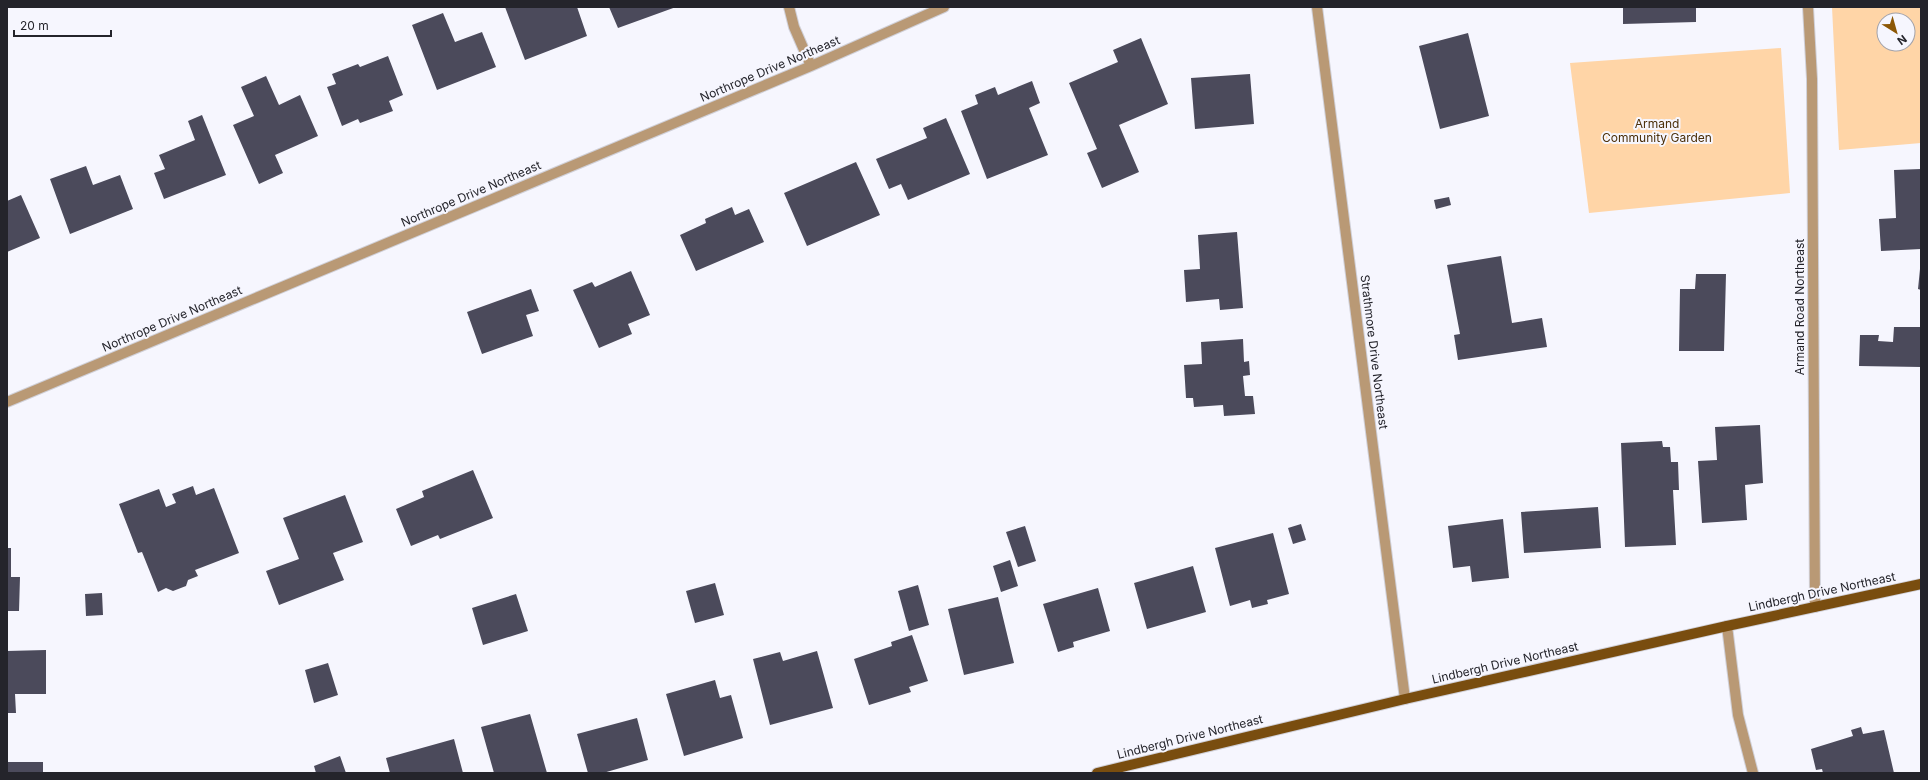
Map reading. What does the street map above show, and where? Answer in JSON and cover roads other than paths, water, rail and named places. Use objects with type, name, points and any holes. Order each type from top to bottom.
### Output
[{"type":"main road","name":"Lindbergh Drive Northeast","points":[[1097,773],[1727,626],[1921,584]]},
{"type":"street","points":[[789,7],[794,27],[811,66]]},
{"type":"street","name":"Northrope Drive Northeast","points":[[7,402],[811,66],[944,7]]},
{"type":"street","name":"Strathmore Drive Northeast","points":[[1317,7],[1405,700]]},
{"type":"street","name":"Armand Road Northeast","points":[[1808,7],[1812,87],[1815,607]]},
{"type":"street","points":[[1727,626],[1738,715],[1753,773]]},
{"type":"park label","name":"Armand Community Garden","points":[[1657,131]]}]
